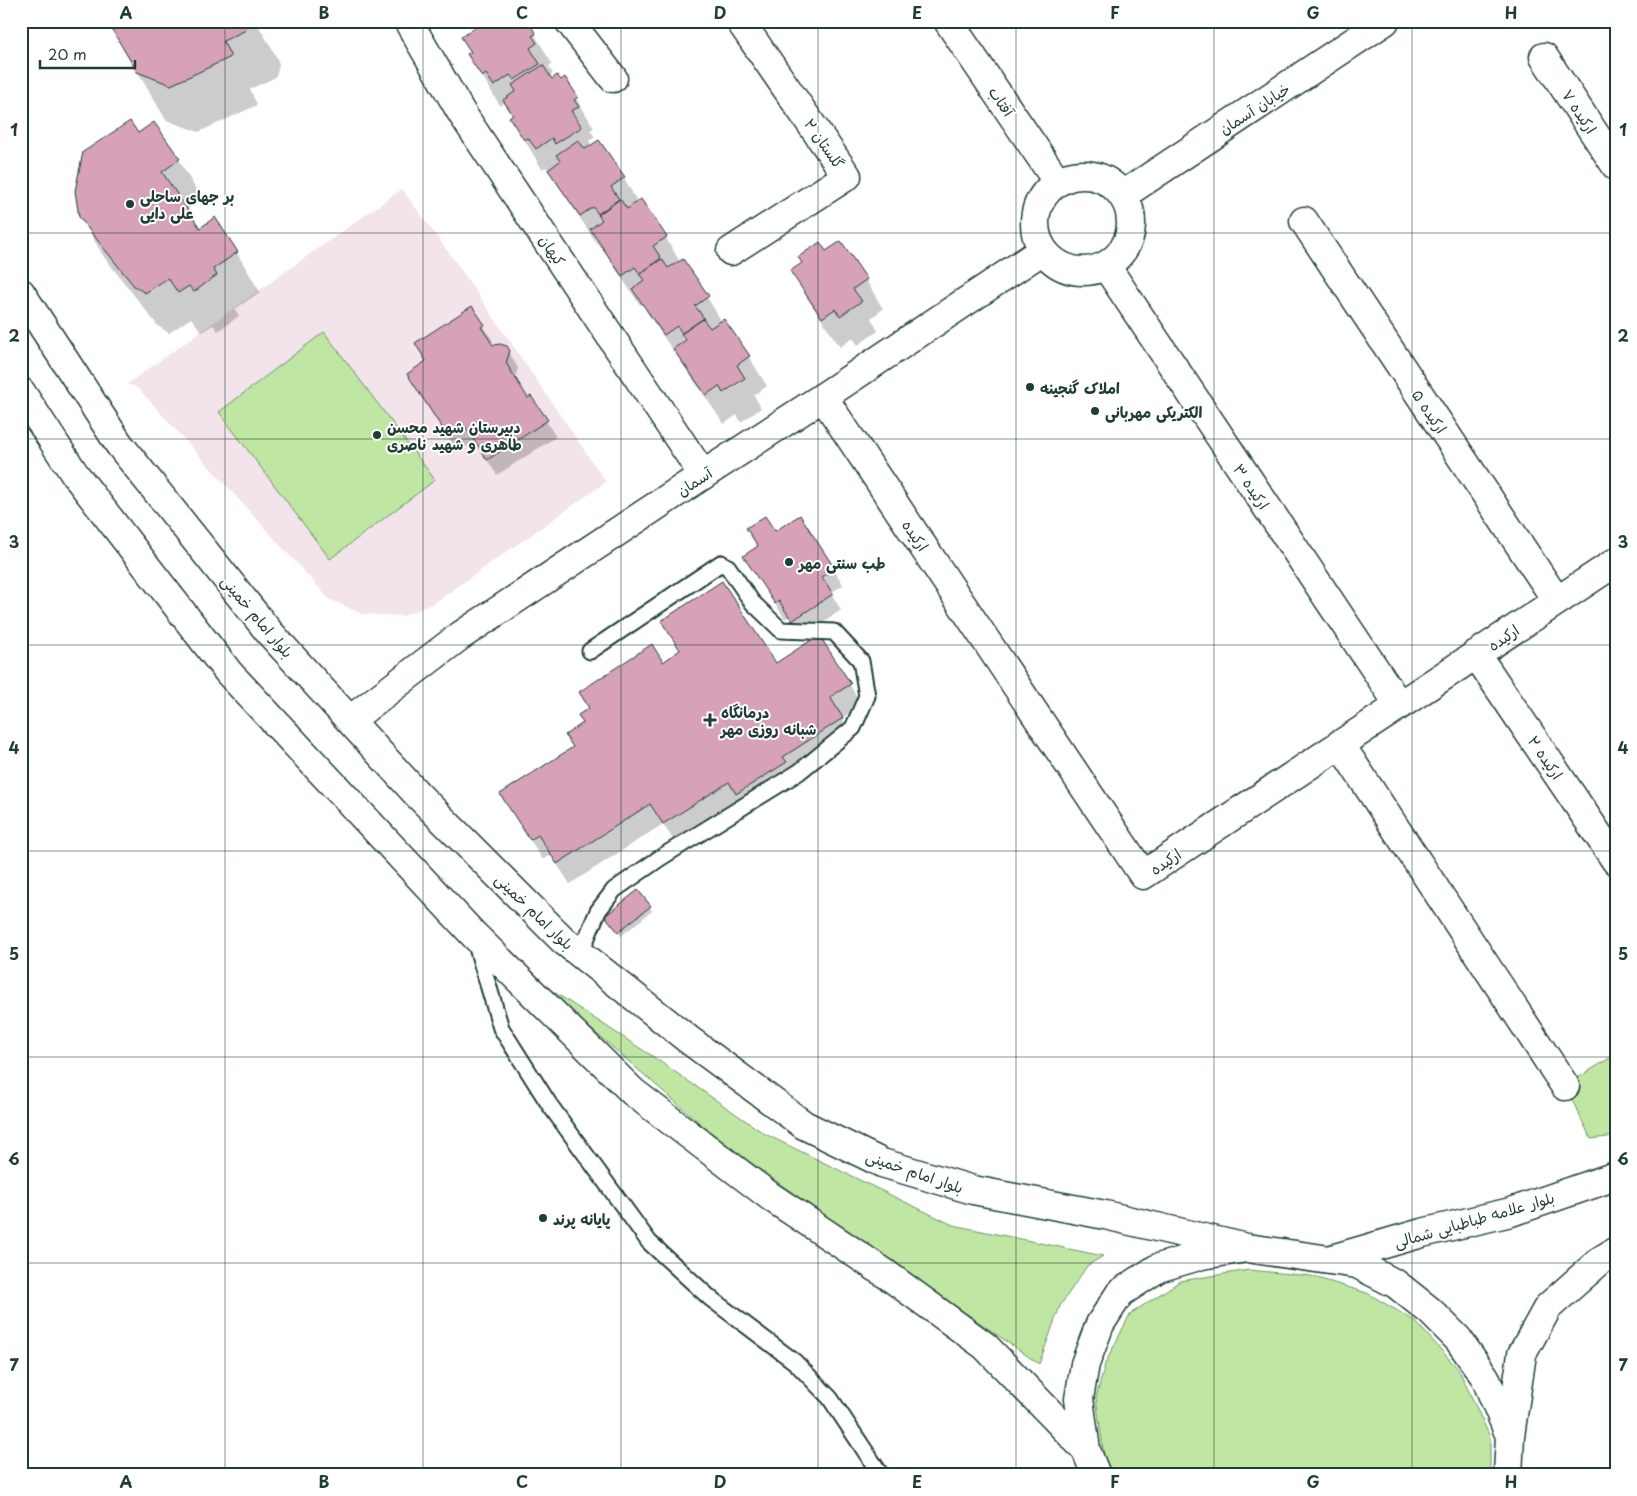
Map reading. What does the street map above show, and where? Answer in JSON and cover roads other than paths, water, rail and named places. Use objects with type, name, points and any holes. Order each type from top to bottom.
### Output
[{"type":"street","name":"کیهان","points":[[408,21],[461,112],[703,475]]},
{"type":"street","points":[[569,21],[613,78]]},
{"type":"street","name":"گلستان ۲","points":[[731,251],[847,176],[740,21]]},
{"type":"street","name":"آفتاب","points":[[948,21],[1057,181]]},
{"type":"street","name":"خیابان آسمان","points":[[1123,195],[1385,21]]},
{"type":"street","name":"ارکیده ۷","points":[[1544,57],[1616,166]]},
{"type":"street","points":[[1085,174],[1108,181],[1123,195],[1130,208],[1132,228],[1124,250],[1106,266],[1084,271],[1062,266],[1043,250],[1035,225],[1041,198],[1057,181],[1085,174]]},
{"type":"street","name":"ارکیده ۵","points":[[1304,221],[1557,601]]},
{"type":"street","name":"آسمان","points":[[350,720],[460,636],[1043,250]]},
{"type":"street","name":"ارکیده ۳","points":[[1106,266],[1399,705]]},
{"type":"street","name":"بلوار امام خمینی","points":[[21,293],[119,444],[269,632],[417,794],[563,940],[689,1040],[804,1125],[882,1163],[973,1190],[1105,1215],[1247,1248]]},
{"type":"street","points":[[21,392],[74,473],[230,673],[474,935],[632,1092],[771,1197],[886,1274],[985,1346],[1086,1450]]},
{"type":"street","name":"ارکیده","points":[[823,397],[1143,875],[1616,562]]},
{"type":"street","name":"ارکیده ۲","points":[[1476,654],[1616,861]]},
{"type":"street","points":[[1340,744],[1565,1086]]},
{"type":"street","name":"بلوار علامه طباطبایی شمالی","points":[[1331,1259],[1422,1233],[1511,1212],[1616,1176]]},
{"type":"street","points":[[1096,1475],[1086,1450],[1079,1399],[1085,1364],[1100,1324],[1120,1293],[1158,1268],[1202,1255],[1247,1248],[1357,1264],[1396,1284],[1430,1311],[1458,1339],[1486,1377],[1512,1460]]},
{"type":"street","points":[[1512,1460],[1522,1354],[1548,1307],[1601,1260],[1616,1251]]},
{"type":"lane","points":[[580,954],[598,911],[614,890],[660,858],[799,772],[853,728],[867,696],[861,660],[834,632],[781,630],[752,602],[728,567],[721,563],[590,651]]},
{"type":"lane","points":[[474,935],[501,1028],[549,1104],[648,1242],[710,1298],[795,1362],[830,1398],[881,1475]]},
{"type":"place","name":"بر جهای ساحلی علی دایی","points":[[130,204]]},
{"type":"place","name":"املاک گنجینه","points":[[1030,387]]},
{"type":"place","name":"الکتریکی مهربانی","points":[[1095,411]]},
{"type":"place","name":"دبیرستان شهید محسن طاهری و شهید ناصری","points":[[377,435]]},
{"type":"place","name":"طب سنتی مهر","points":[[789,562]]},
{"type":"place","name":"درمانگاه شبانه روزی مهر","points":[[710,720]]},
{"type":"place","name":"پایانه پرند","points":[[543,1218]]}]
